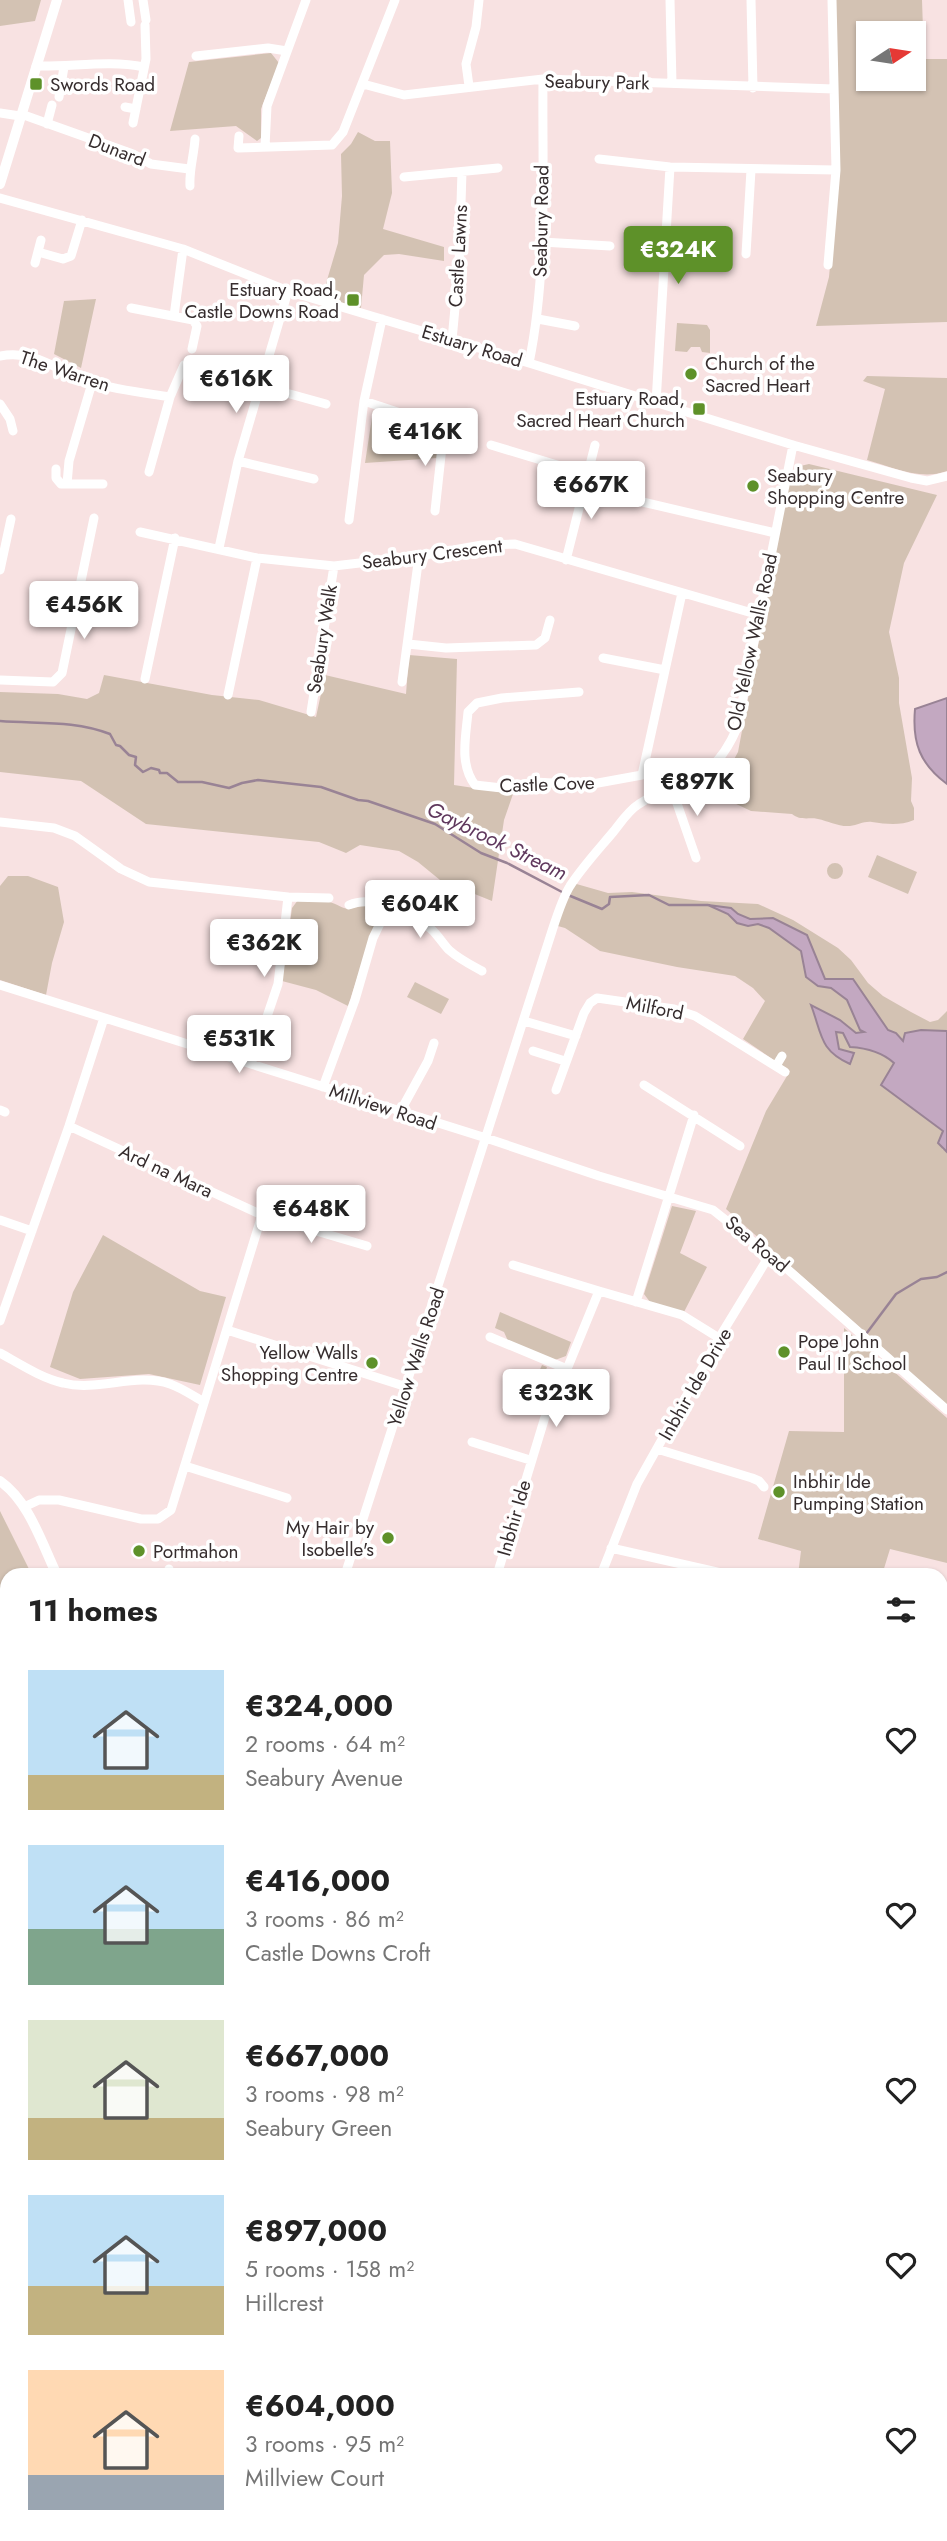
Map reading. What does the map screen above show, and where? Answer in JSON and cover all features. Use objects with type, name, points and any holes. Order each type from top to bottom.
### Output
[{"type":"main road","points":[[0,184],[57,0]]},
{"type":"main road","points":[[0,1481],[24,1507],[54,1568]]},
{"type":"street","points":[[128,0],[131,22]]},
{"type":"street","points":[[133,123],[144,67],[143,0]]},
{"type":"street","points":[[264,147],[267,106],[306,0]]},
{"type":"street","points":[[239,136],[238,148],[332,145],[343,132],[395,0]]},
{"type":"street","points":[[469,86],[466,64],[476,27],[479,0]]},
{"type":"street","points":[[670,0],[672,83]]},
{"type":"street","points":[[751,0],[753,88]]},
{"type":"street","points":[[828,265],[836,170],[832,0]]},
{"type":"street","points":[[196,56],[268,48],[287,51]]},
{"type":"street","points":[[36,66],[124,64],[144,67]]},
{"type":"street","points":[[47,124],[64,67]]},
{"type":"street","name":"Seabury Park","points":[[363,84],[404,95],[543,79],[834,89]]},
{"type":"street","name":"Seabury Road","points":[[529,363],[538,319],[542,242],[543,79]]},
{"type":"street","points":[[125,107],[136,109]]},
{"type":"street","name":"Dunard","points":[[0,113],[20,115],[47,124],[133,154],[150,164],[189,169]]},
{"type":"street","points":[[190,186],[189,169],[195,139]]},
{"type":"street","points":[[599,159],[670,167],[836,170]]},
{"type":"street","points":[[656,404],[670,167]]},
{"type":"street","points":[[404,177],[498,168]]},
{"type":"street","points":[[746,254],[751,170]]},
{"type":"street","name":"Castle Lawns","points":[[452,340],[462,172]]},
{"type":"street","name":"Estuary Road","points":[[0,198],[183,249],[288,291],[793,445],[911,478],[927,481],[947,477]]},
{"type":"street","points":[[38,252],[63,259],[71,256],[82,220]]},
{"type":"street","points":[[35,263],[41,240]]},
{"type":"street","points":[[542,242],[610,246]]},
{"type":"street","points":[[174,316],[183,249]]},
{"type":"street","points":[[219,548],[237,461],[288,291]]},
{"type":"street","points":[[131,308],[193,320],[197,326],[192,349]]},
{"type":"street","points":[[349,520],[364,401],[382,319]]},
{"type":"street","points":[[538,319],[575,326]]},
{"type":"street","name":"The Warren","points":[[0,355],[32,356],[92,383],[170,397]]},
{"type":"street","points":[[149,472],[170,397],[184,365]]},
{"type":"street","points":[[67,484],[69,461],[92,383]]},
{"type":"street","points":[[261,386],[326,404]]},
{"type":"street","points":[[364,401],[473,437]]},
{"type":"street","points":[[0,404],[10,419],[13,431]]},
{"type":"street","points":[[435,511],[444,428]]},
{"type":"street","points":[[491,445],[587,474]]},
{"type":"street","points":[[566,560],[595,445]]},
{"type":"street","name":"Old Yellow Walls Road","points":[[524,1021],[568,889],[636,805],[707,771],[719,761],[729,746],[737,728],[793,445]]},
{"type":"street","points":[[237,461],[314,479]]},
{"type":"street","points":[[56,469],[57,482],[103,484]]},
{"type":"street","points":[[634,500],[775,533]]},
{"type":"street","points":[[0,680],[53,682],[62,673],[94,518]]},
{"type":"street","points":[[0,569],[11,519]]},
{"type":"street","name":"Seabury Crescent","points":[[140,532],[257,558],[334,566],[482,545],[515,544],[759,615]]},
{"type":"street","points":[[145,680],[175,538]]},
{"type":"street","points":[[402,682],[419,556]]},
{"type":"street","points":[[228,695],[257,558]]},
{"type":"street","name":"Seabury Walk","points":[[311,712],[334,566]]},
{"type":"street","points":[[603,658],[665,670],[682,593]]},
{"type":"street","points":[[408,644],[446,648],[536,645],[545,638],[550,620]]},
{"type":"street","name":"Castle Cove","points":[[579,692],[537,694],[477,703],[468,712],[465,748],[466,770],[475,785],[502,788],[536,782],[587,785],[642,775],[665,670]]},
{"type":"street","points":[[672,789],[696,858]]},
{"type":"street","points":[[0,822],[54,828],[75,836],[134,877],[149,881],[288,897],[329,898]]},
{"type":"street","points":[[251,1064],[278,984],[288,897]]},
{"type":"street","points":[[349,905],[367,901],[419,921],[449,950],[482,971]]},
{"type":"street","points":[[323,1087],[355,1000],[373,939],[388,907]]},
{"type":"street","name":"Millview Road","points":[[0,985],[486,1138]]},
{"type":"street","name":"Milford","points":[[556,1090],[584,1013],[597,998],[674,1009],[695,1016],[785,1072]]},
{"type":"street","points":[[0,1321],[104,1018]]},
{"type":"street","points":[[486,1138],[524,1021],[576,1036]]},
{"type":"street","points":[[400,1112],[428,1061],[434,1043]]},
{"type":"street","points":[[533,1051],[565,1061]]},
{"type":"street","points":[[776,1066],[782,1056]]},
{"type":"street","points":[[645,1085],[740,1146]]},
{"type":"street","points":[[636,1302],[694,1115]]},
{"type":"street","name":"Ard na Mara","points":[[69,1126],[262,1215],[367,1246]]},
{"type":"street","name":"Sea Road","points":[[486,1138],[669,1198],[706,1207],[725,1217],[947,1410]]},
{"type":"street","name":"Yellow Walls Road","points":[[347,1568],[486,1138]]},
{"type":"street","points":[[24,1507],[39,1500],[59,1500],[141,1519],[158,1520],[171,1510],[262,1215]]},
{"type":"street","points":[[0,1220],[32,1231]]},
{"type":"street","name":"Inbhir Ide Drive","points":[[604,1568],[636,1484],[766,1261]]},
{"type":"street","points":[[513,1265],[682,1315],[719,1338]]},
{"type":"street","name":"Inbhir Ide","points":[[499,1568],[545,1417],[598,1291]]},
{"type":"street","points":[[226,1330],[407,1387]]},
{"type":"street","points":[[490,1337],[567,1369]]},
{"type":"street","points":[[0,1353],[36,1373],[63,1383],[83,1386],[152,1380],[170,1384],[204,1402]]},
{"type":"street","name":"Inbhir Ide","points":[[472,1443],[530,1460]]},
{"type":"street","points":[[657,1449],[759,1480],[764,1486]]},
{"type":"street","points":[[185,1466],[287,1498]]},
{"type":"street","points":[[611,1548],[699,1568]]},
{"type":"shaded area","points":[[0,0],[41,0],[35,21],[0,26]]},
{"type":"shaded area","points":[[835,0],[922,0],[923,21],[856,21],[856,91],[926,91],[926,59],[947,59],[947,322],[816,326],[829,277],[838,178]]},
{"type":"shaded area","points":[[271,53],[279,63],[261,109],[261,138],[257,141],[236,126],[170,131],[189,62]]},
{"type":"shaded area","points":[[358,132],[375,141],[390,141],[392,193],[383,229],[444,247],[444,261],[399,254],[384,255],[364,275],[361,308],[322,297],[338,243],[342,196],[341,154]]},
{"type":"shaded area","points":[[96,299],[81,368],[54,354],[64,301]]},
{"type":"shaded area","points":[[677,323],[707,325],[710,330],[710,353],[702,352],[700,347],[691,347],[687,352],[675,351]]},
{"type":"shaded area","points":[[867,376],[947,378],[947,471],[917,474],[867,460],[885,389],[863,381]]},
{"type":"shaded area","points":[[373,411],[437,430],[437,458],[365,463]]},
{"type":"shaded area","points":[[809,464],[937,495],[904,563],[889,632],[899,678],[899,703],[912,778],[914,820],[909,822],[869,822],[842,826],[792,814],[751,811],[732,802],[725,776],[738,752],[790,475],[796,467]]},
{"type":"shaded area","points":[[409,655],[457,659],[454,785],[513,794],[504,820],[492,901],[440,880],[399,851],[360,845],[346,853],[319,842],[146,824],[81,781],[0,772],[0,692],[58,694],[87,699],[99,693],[104,675],[212,695],[259,700],[316,717],[325,675],[406,694]]},
{"type":"shaded area","points":[[947,698],[947,784],[924,760],[917,742],[914,721],[915,709]]},
{"type":"shaded area","points":[[877,855],[917,872],[908,894],[868,877]]},
{"type":"shaded area","points":[[835,863],[841,865],[841,877],[835,879],[829,877],[827,871],[829,865]]},
{"type":"shaded area","points":[[8,876],[28,876],[58,887],[64,922],[46,995],[0,980],[0,886]]},
{"type":"shaded area","points":[[573,883],[608,893],[632,892],[701,901],[758,904],[793,920],[838,948],[868,983],[883,996],[911,1012],[930,1022],[938,1020],[947,1011],[947,1031],[921,1030],[943,1131],[942,1149],[947,1152],[947,1405],[726,1209],[766,1111],[790,1071],[743,1039],[765,1001],[753,988],[735,976],[600,951],[565,928],[554,925]]},
{"type":"shaded area","points":[[298,900],[324,900],[348,909],[363,904],[376,907],[378,915],[348,1006],[316,990],[282,981],[292,908]]},
{"type":"shaded area","points":[[708,905],[731,908],[750,919],[773,918],[807,935],[825,979],[853,979],[888,1030],[896,1033],[903,1041],[905,1033],[921,1030],[947,1031],[947,1152],[938,1143],[943,1131],[881,1085],[894,1063],[874,1052],[850,1047],[843,1033],[836,1032],[839,1049],[854,1053],[850,1064],[827,1047],[811,1005],[840,1020],[856,1033],[864,1032],[860,1030],[847,1000],[831,988],[818,986],[806,977],[801,951],[769,928],[758,924],[748,926],[737,923],[728,914]]},
{"type":"shaded area","points":[[415,982],[449,999],[441,1014],[407,997]]},
{"type":"shaded area","points":[[672,1206],[696,1211],[680,1253],[707,1267],[684,1312],[650,1302],[644,1294]]},
{"type":"shaded area","points":[[103,1235],[200,1291],[226,1297],[200,1385],[149,1374],[80,1379],[50,1367],[73,1292]]},
{"type":"shaded area","points":[[500,1312],[571,1342],[566,1356],[555,1360],[508,1341],[504,1332],[495,1328]]},
{"type":"shaded area","points":[[844,1328],[947,1418],[947,1563],[890,1549],[884,1568],[799,1568],[801,1551],[758,1539],[789,1431],[844,1432]]},
{"type":"shaded area","points":[[542,1365],[547,1367],[545,1373],[547,1383],[552,1386],[550,1390],[534,1383]]},
{"type":"shaded area","points":[[0,1511],[28,1568],[0,1568]]},
{"type":"waterway","name":"Gaybrook Stream","points":[[0,721],[83,726],[110,734],[116,745],[136,757],[135,765],[143,772],[151,768],[159,770],[178,782],[202,782],[229,788],[258,780],[321,787],[368,801],[435,824],[481,853],[507,863],[562,892]]},
{"type":"waterway","name":"Gaybrook Stream","points":[[568,895],[602,909],[609,904],[610,897],[649,895],[669,905],[708,905]]},
{"type":"waterway","points":[[866,1334],[896,1294],[921,1279],[937,1277],[947,1272]]},
{"type":"place","name":"Swords Road","points":[[36,84]]},
{"type":"place","name":"Estuary Road, Castle Downs Road","points":[[353,300]]},
{"type":"place","name":"Church of the Sacred Heart","points":[[691,374]]},
{"type":"place","name":"Estuary Road, Sacred Heart Church","points":[[699,409]]},
{"type":"place","name":"Seabury Shopping Centre","points":[[753,486]]},
{"type":"place","name":"Pope John Paul II School","points":[[784,1352]]},
{"type":"place","name":"Yellow Walls Shopping Centre","points":[[372,1363]]},
{"type":"place","name":"Inbhir Ide Pumping Station","points":[[779,1492]]},
{"type":"place","name":"My Hair by Isobelle's","points":[[388,1538]]},
{"type":"place","name":"Portmahon","points":[[139,1551]]}]
